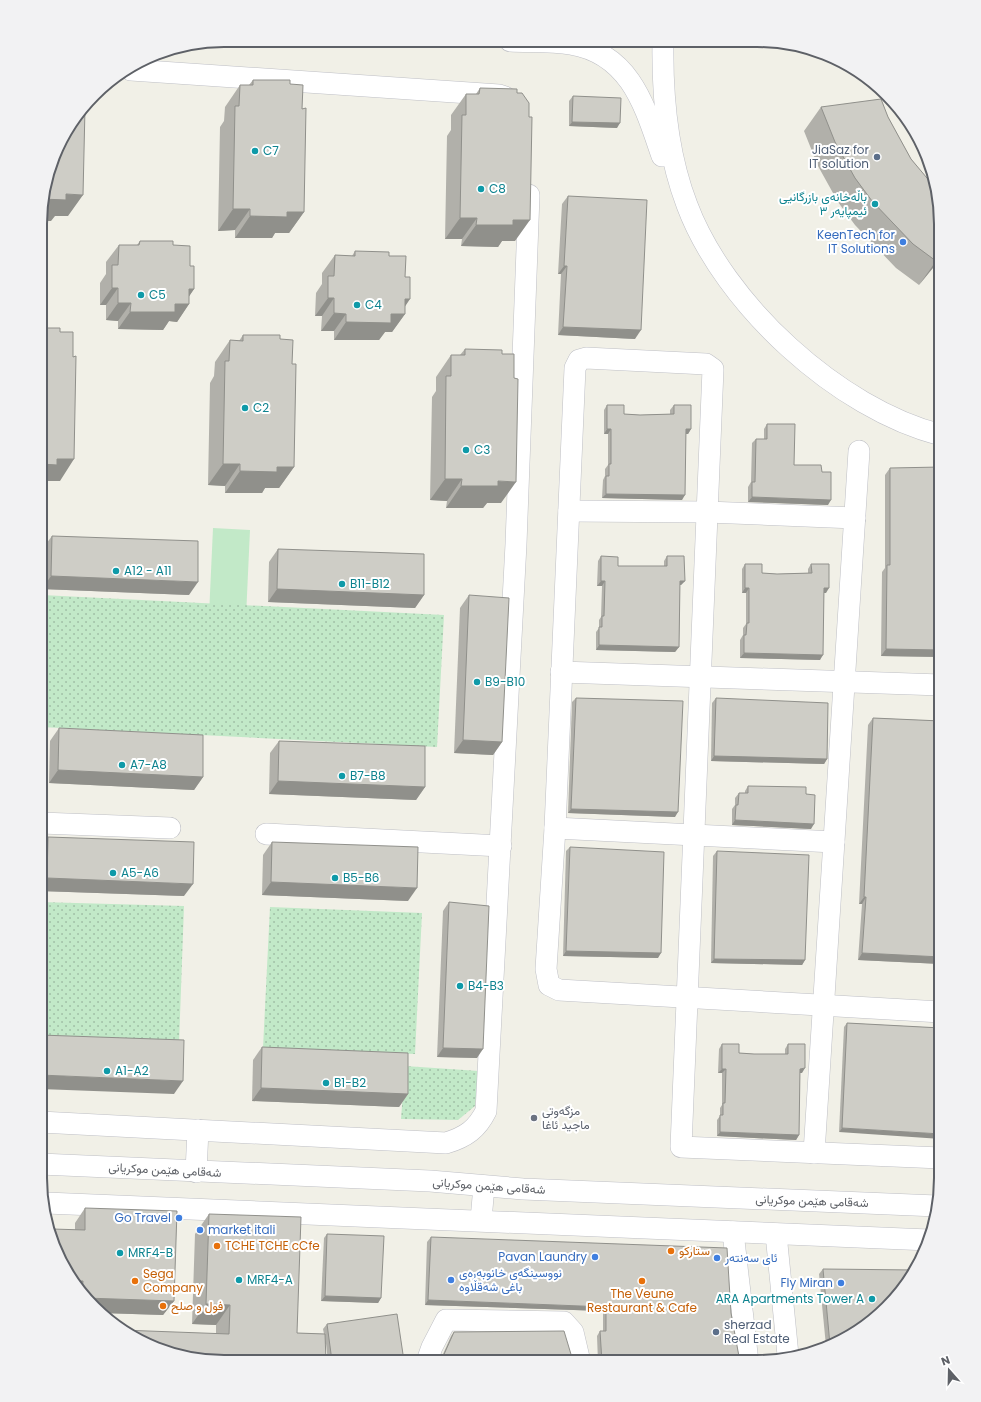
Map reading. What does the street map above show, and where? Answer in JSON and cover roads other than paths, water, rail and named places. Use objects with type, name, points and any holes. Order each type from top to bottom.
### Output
[{"type":"street","points":[[586,47],[596,51],[618,66],[642,100],[666,169],[687,205],[712,256],[755,312],[796,354],[838,388],[860,402],[908,424],[934,433]]},
{"type":"street","points":[[663,47],[662,73],[665,107],[676,173],[687,205]]},
{"type":"street","points":[[137,70],[499,95],[511,100],[519,109]]},
{"type":"street","points":[[47,1122],[446,1143],[460,1139],[472,1132],[486,1111],[516,544],[529,175]]},
{"type":"street","points":[[934,1012],[686,998],[559,990],[549,985],[546,969],[555,828],[575,368],[579,360],[586,358],[706,364],[713,369],[686,998],[681,1147],[934,1158]]},
{"type":"street","points":[[814,1153],[859,451]]},
{"type":"street","points":[[569,511],[707,512],[855,518]]},
{"type":"street","points":[[561,672],[934,685]]},
{"type":"street","points":[[47,823],[170,828]]},
{"type":"street","points":[[555,828],[834,842]]},
{"type":"street","points":[[266,834],[501,846]]},
{"type":"street","points":[[196,1172],[198,1130]]},
{"type":"street","name":"شەقامی هێمن موکریانی","points":[[47,1164],[430,1181],[484,1186],[932,1206]]},
{"type":"street","points":[[481,1220],[484,1186]]},
{"type":"street","points":[[49,1203],[481,1220],[923,1240]]},
{"type":"street","points":[[734,1232],[747,1355]]},
{"type":"street","points":[[776,1234],[788,1352]]},
{"type":"street","points":[[429,1355],[446,1320],[564,1322],[573,1332],[578,1355]]},
{"type":"place","name":"C7","points":[[255,151]]},
{"type":"place","name":"JiaSaz for IT solution","points":[[877,157]]},
{"type":"place","name":"C8","points":[[481,189]]},
{"type":"place","name":"باڵەخانەی بازرگانیی ئیمپایەر ٣","points":[[875,204]]},
{"type":"place","name":"KeenTech for IT Solutions","points":[[903,242]]},
{"type":"place","name":"C5","points":[[141,295]]},
{"type":"place","name":"C4","points":[[357,305]]},
{"type":"place","name":"C2","points":[[245,408]]},
{"type":"place","name":"C3","points":[[466,450]]},
{"type":"place","name":"A12 - A11","points":[[116,571]]},
{"type":"place","name":"B11-B12","points":[[342,584]]},
{"type":"place","name":"B9-B10","points":[[477,682]]},
{"type":"place","name":"A7-A8","points":[[122,765]]},
{"type":"place","name":"B7-B8","points":[[342,776]]},
{"type":"place","name":"A5-A6","points":[[113,873]]},
{"type":"place","name":"B5-B6","points":[[335,878]]},
{"type":"place","name":"B4-B3","points":[[460,986]]},
{"type":"place","name":"A1-A2","points":[[107,1071]]},
{"type":"place","name":"B1-B2","points":[[326,1083]]},
{"type":"place","name":"مزگەوتی ماجید ئاغا","points":[[534,1118]]},
{"type":"place","name":"Go Travel","points":[[179,1218]]},
{"type":"place","name":"market itali","points":[[200,1230]]},
{"type":"place","name":"TCHE TCHE cCfe","points":[[217,1246]]},
{"type":"place","name":"ستاركو","points":[[671,1251]]},
{"type":"place","name":"MRF4-B","points":[[120,1253]]},
{"type":"place","name":"Pavan Laundry","points":[[595,1257]]},
{"type":"place","name":"ئای سەنتەر","points":[[717,1258]]},
{"type":"place","name":"MRF4-A","points":[[239,1280]]},
{"type":"place","name":"نووسینگەی خانوبەرەی باغی شەقڵاوە","points":[[451,1280]]},
{"type":"place","name":"Sega Company","points":[[135,1281]]},
{"type":"place","name":"The Veune Restaurant & Cafe","points":[[642,1281]]},
{"type":"place","name":"Fly Miran","points":[[841,1283]]},
{"type":"place","name":"ARA Apartments Tower A","points":[[872,1299]]},
{"type":"place","name":"فول و صلح","points":[[163,1306]]},
{"type":"place","name":"sherzad Real Estate","points":[[716,1332]]}]
